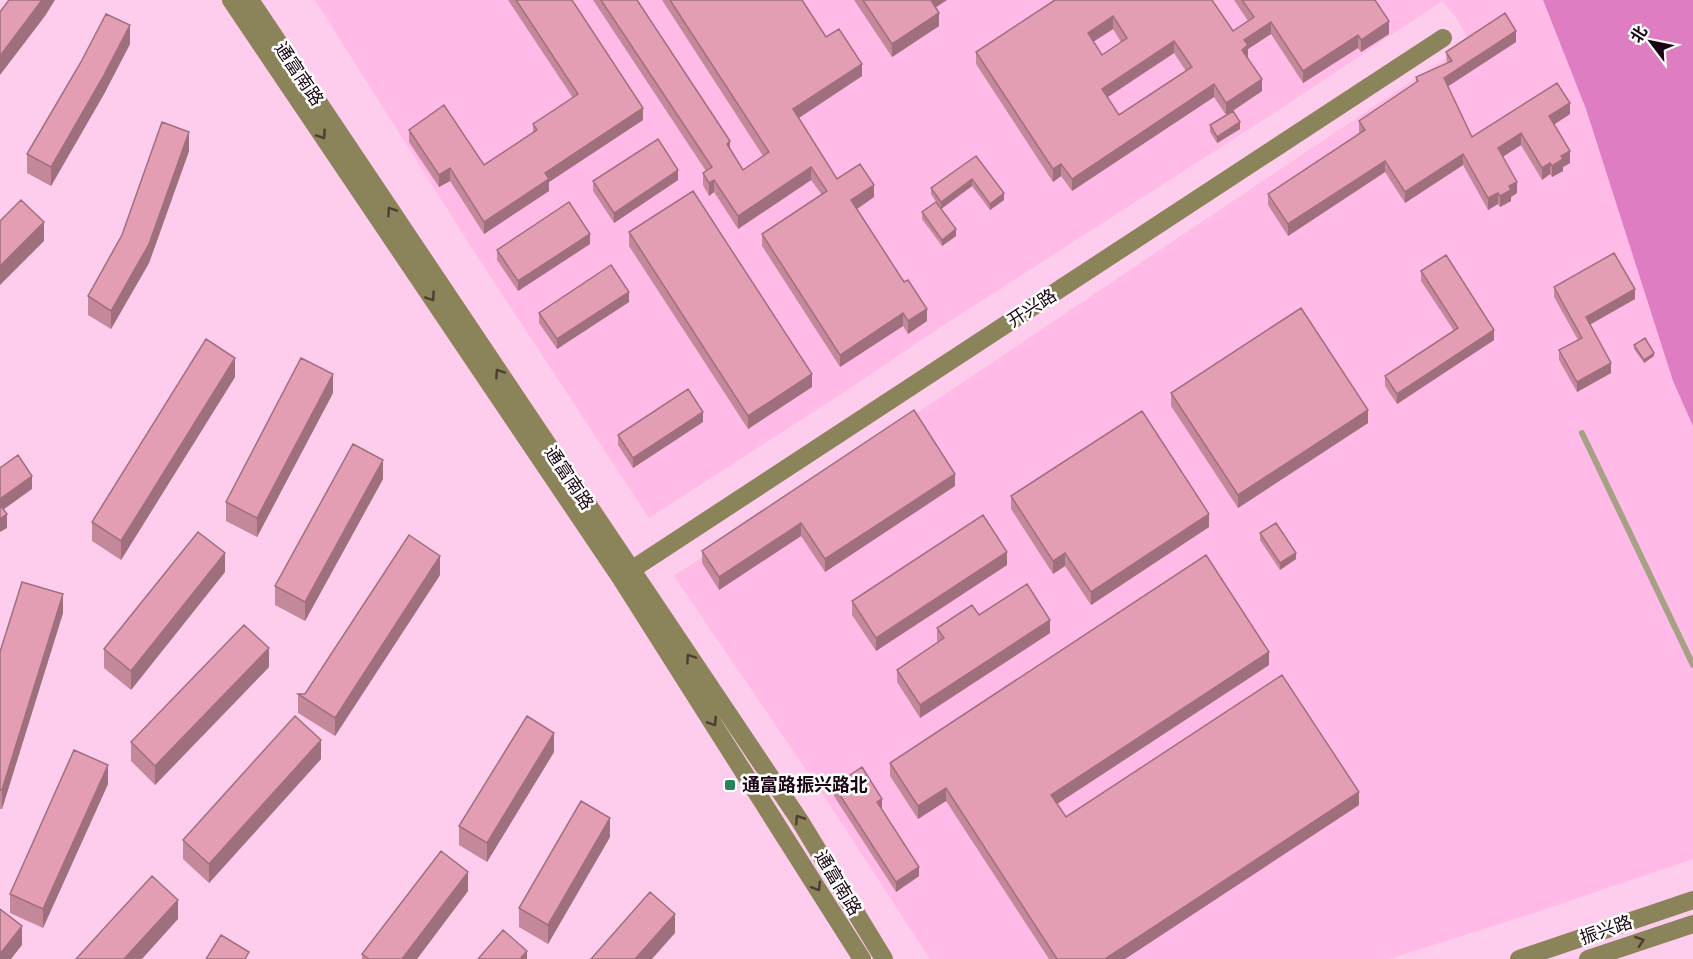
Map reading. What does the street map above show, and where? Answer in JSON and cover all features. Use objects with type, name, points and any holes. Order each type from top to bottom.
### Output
[{"type":"main road","name":"通富南路","points":[[231,0],[626,574],[800,821],[884,959]]},
{"type":"main road","name":"通富南路","points":[[250,0],[626,574],[862,959]]},
{"type":"main road","name":"开兴路","points":[[626,574],[1443,38]]},
{"type":"main road","name":"振兴路","points":[[1519,959],[1693,900]]},
{"type":"main road","name":"振兴路","points":[[1588,959],[1693,924]]},
{"type":"lane","points":[[1581,433],[1693,665]]},
{"type":"shaded area","points":[[315,0],[1543,0],[1586,109],[1673,381],[1693,426],[1693,859],[1389,959],[930,959],[826,799],[674,576],[1470,42],[1457,19],[1442,1],[1288,104],[649,518],[477,256]]},
{"type":"shaded area","points":[[1543,0],[1693,0],[1693,426],[1673,381],[1586,109]]},
{"type":"building","points":[[9,0],[42,0],[0,56],[0,12]]},
{"type":"building","points":[[516,0],[572,0],[643,108],[545,173],[549,179],[484,222],[450,168],[439,175],[409,130],[444,105],[484,165],[537,130],[533,124],[578,94]]},
{"type":"building","points":[[601,0],[637,0],[730,141],[727,144],[743,170],[769,152],[670,0],[802,0],[826,37],[839,29],[862,64],[793,109],[837,179],[860,164],[874,185],[851,200],[904,282],[908,280],[927,309],[908,321],[903,313],[840,355],[762,234],[827,191],[811,167],[738,216],[714,180],[709,183],[703,173],[712,167]]},
{"type":"building","points":[[863,0],[931,0],[939,13],[892,44]]},
{"type":"building","points":[[1055,0],[1212,0],[1233,31],[1254,17],[1242,0],[1375,0],[1389,21],[1361,40],[1358,35],[1303,71],[1271,22],[1244,40],[1248,45],[1242,50],[1262,79],[1226,103],[1214,84],[1072,179],[1061,164],[1053,169],[976,52]],"holes":[[[1113,16],[1127,38],[1102,55],[1088,33]],[[1174,41],[1192,67],[1119,115],[1102,89]]]},
{"type":"building","points":[[1505,13],[1516,31],[1444,78],[1472,137],[1557,83],[1570,103],[1549,116],[1570,151],[1561,156],[1563,159],[1552,166],[1550,163],[1542,168],[1521,133],[1498,148],[1517,182],[1509,186],[1511,190],[1500,196],[1498,193],[1488,198],[1463,154],[1405,192],[1385,161],[1288,224],[1268,194],[1365,130],[1359,121],[1418,81],[1416,77],[1452,61],[1446,52]]},
{"type":"building","points":[[106,14],[130,25],[51,167],[27,154],[81,62]]},
{"type":"building","points":[[1233,111],[1240,122],[1217,137],[1210,125]]},
{"type":"building","points":[[162,122],[189,132],[149,244],[111,311],[88,296],[122,235]]},
{"type":"building","points":[[658,139],[678,170],[614,213],[593,181]]},
{"type":"building","points":[[976,156],[1004,193],[990,204],[972,179],[941,202],[931,188]]},
{"type":"building","points":[[693,191],[812,374],[748,416],[629,232]]},
{"type":"building","points":[[21,200],[44,222],[0,266],[0,221]]},
{"type":"building","points":[[569,202],[590,234],[518,281],[497,250]]},
{"type":"building","points":[[936,202],[956,229],[942,240],[922,212]]},
{"type":"building","points":[[1614,253],[1635,289],[1586,317],[1611,363],[1577,382],[1559,350],[1582,338],[1554,287]]},
{"type":"building","points":[[1446,255],[1494,330],[1397,394],[1385,376],[1458,328],[1421,271]]},
{"type":"building","points":[[611,265],[629,292],[557,339],[539,313]]},
{"type":"building","points":[[1301,308],[1368,410],[1238,495],[1171,393]]},
{"type":"building","points":[[1645,338],[1654,353],[1644,360],[1634,345]]},
{"type":"building","points":[[206,339],[235,358],[121,541],[92,522]]},
{"type":"building","points":[[301,358],[333,374],[257,518],[226,502]]},
{"type":"building","points":[[688,389],[703,412],[633,458],[618,435]]},
{"type":"building","points":[[914,410],[955,474],[825,559],[801,523],[719,577],[702,551]]},
{"type":"building","points":[[1142,411],[1209,514],[1091,592],[1065,553],[1053,561],[1011,496]]},
{"type":"building","points":[[353,444],[383,460],[305,602],[275,586]]},
{"type":"building","points":[[18,455],[32,476],[0,499],[0,468]]},
{"type":"building","points":[[0,505],[7,514],[0,519]]},
{"type":"building","points":[[983,515],[1007,552],[876,638],[852,601]]},
{"type":"building","points":[[1276,523],[1296,553],[1280,563],[1260,533]]},
{"type":"building","points":[[198,532],[225,553],[131,671],[104,649]]},
{"type":"building","points":[[409,535],[440,556],[335,718],[298,694],[305,694]]},
{"type":"building","points":[[1206,555],[1269,652],[1051,795],[1066,817],[1282,675],[1359,792],[1105,959],[1057,959],[946,788],[918,806],[890,763]]},
{"type":"building","points":[[22,582],[63,594],[2,790],[0,790],[0,652]]},
{"type":"building","points":[[1027,584],[1050,620],[920,705],[897,670],[944,638],[937,628],[972,605],[979,615]]},
{"type":"building","points":[[244,625],[269,648],[155,766],[131,742]]},
{"type":"building","points":[[295,716],[321,740],[209,864],[183,840]]},
{"type":"building","points":[[527,716],[554,733],[487,843],[459,826]]},
{"type":"building","points":[[74,750],[108,765],[43,909],[10,894]]},
{"type":"building","points":[[862,767],[882,799],[877,802],[919,867],[896,882],[834,786]]},
{"type":"building","points":[[581,801],[610,818],[548,925],[519,908]]},
{"type":"building","points":[[441,851],[468,872],[402,959],[369,959],[362,954]]},
{"type":"building","points":[[152,876],[178,900],[124,959],[76,959]]},
{"type":"building","points":[[650,892],[675,914],[635,959],[591,959]]},
{"type":"building","points":[[0,909],[22,926],[0,954]]},
{"type":"building","points":[[503,930],[527,951],[520,959],[478,959]]},
{"type":"building","points":[[221,935],[249,952],[245,959],[206,959]]},
{"type":"place","name":"通富路振兴路北","points":[[730,785]]}]
